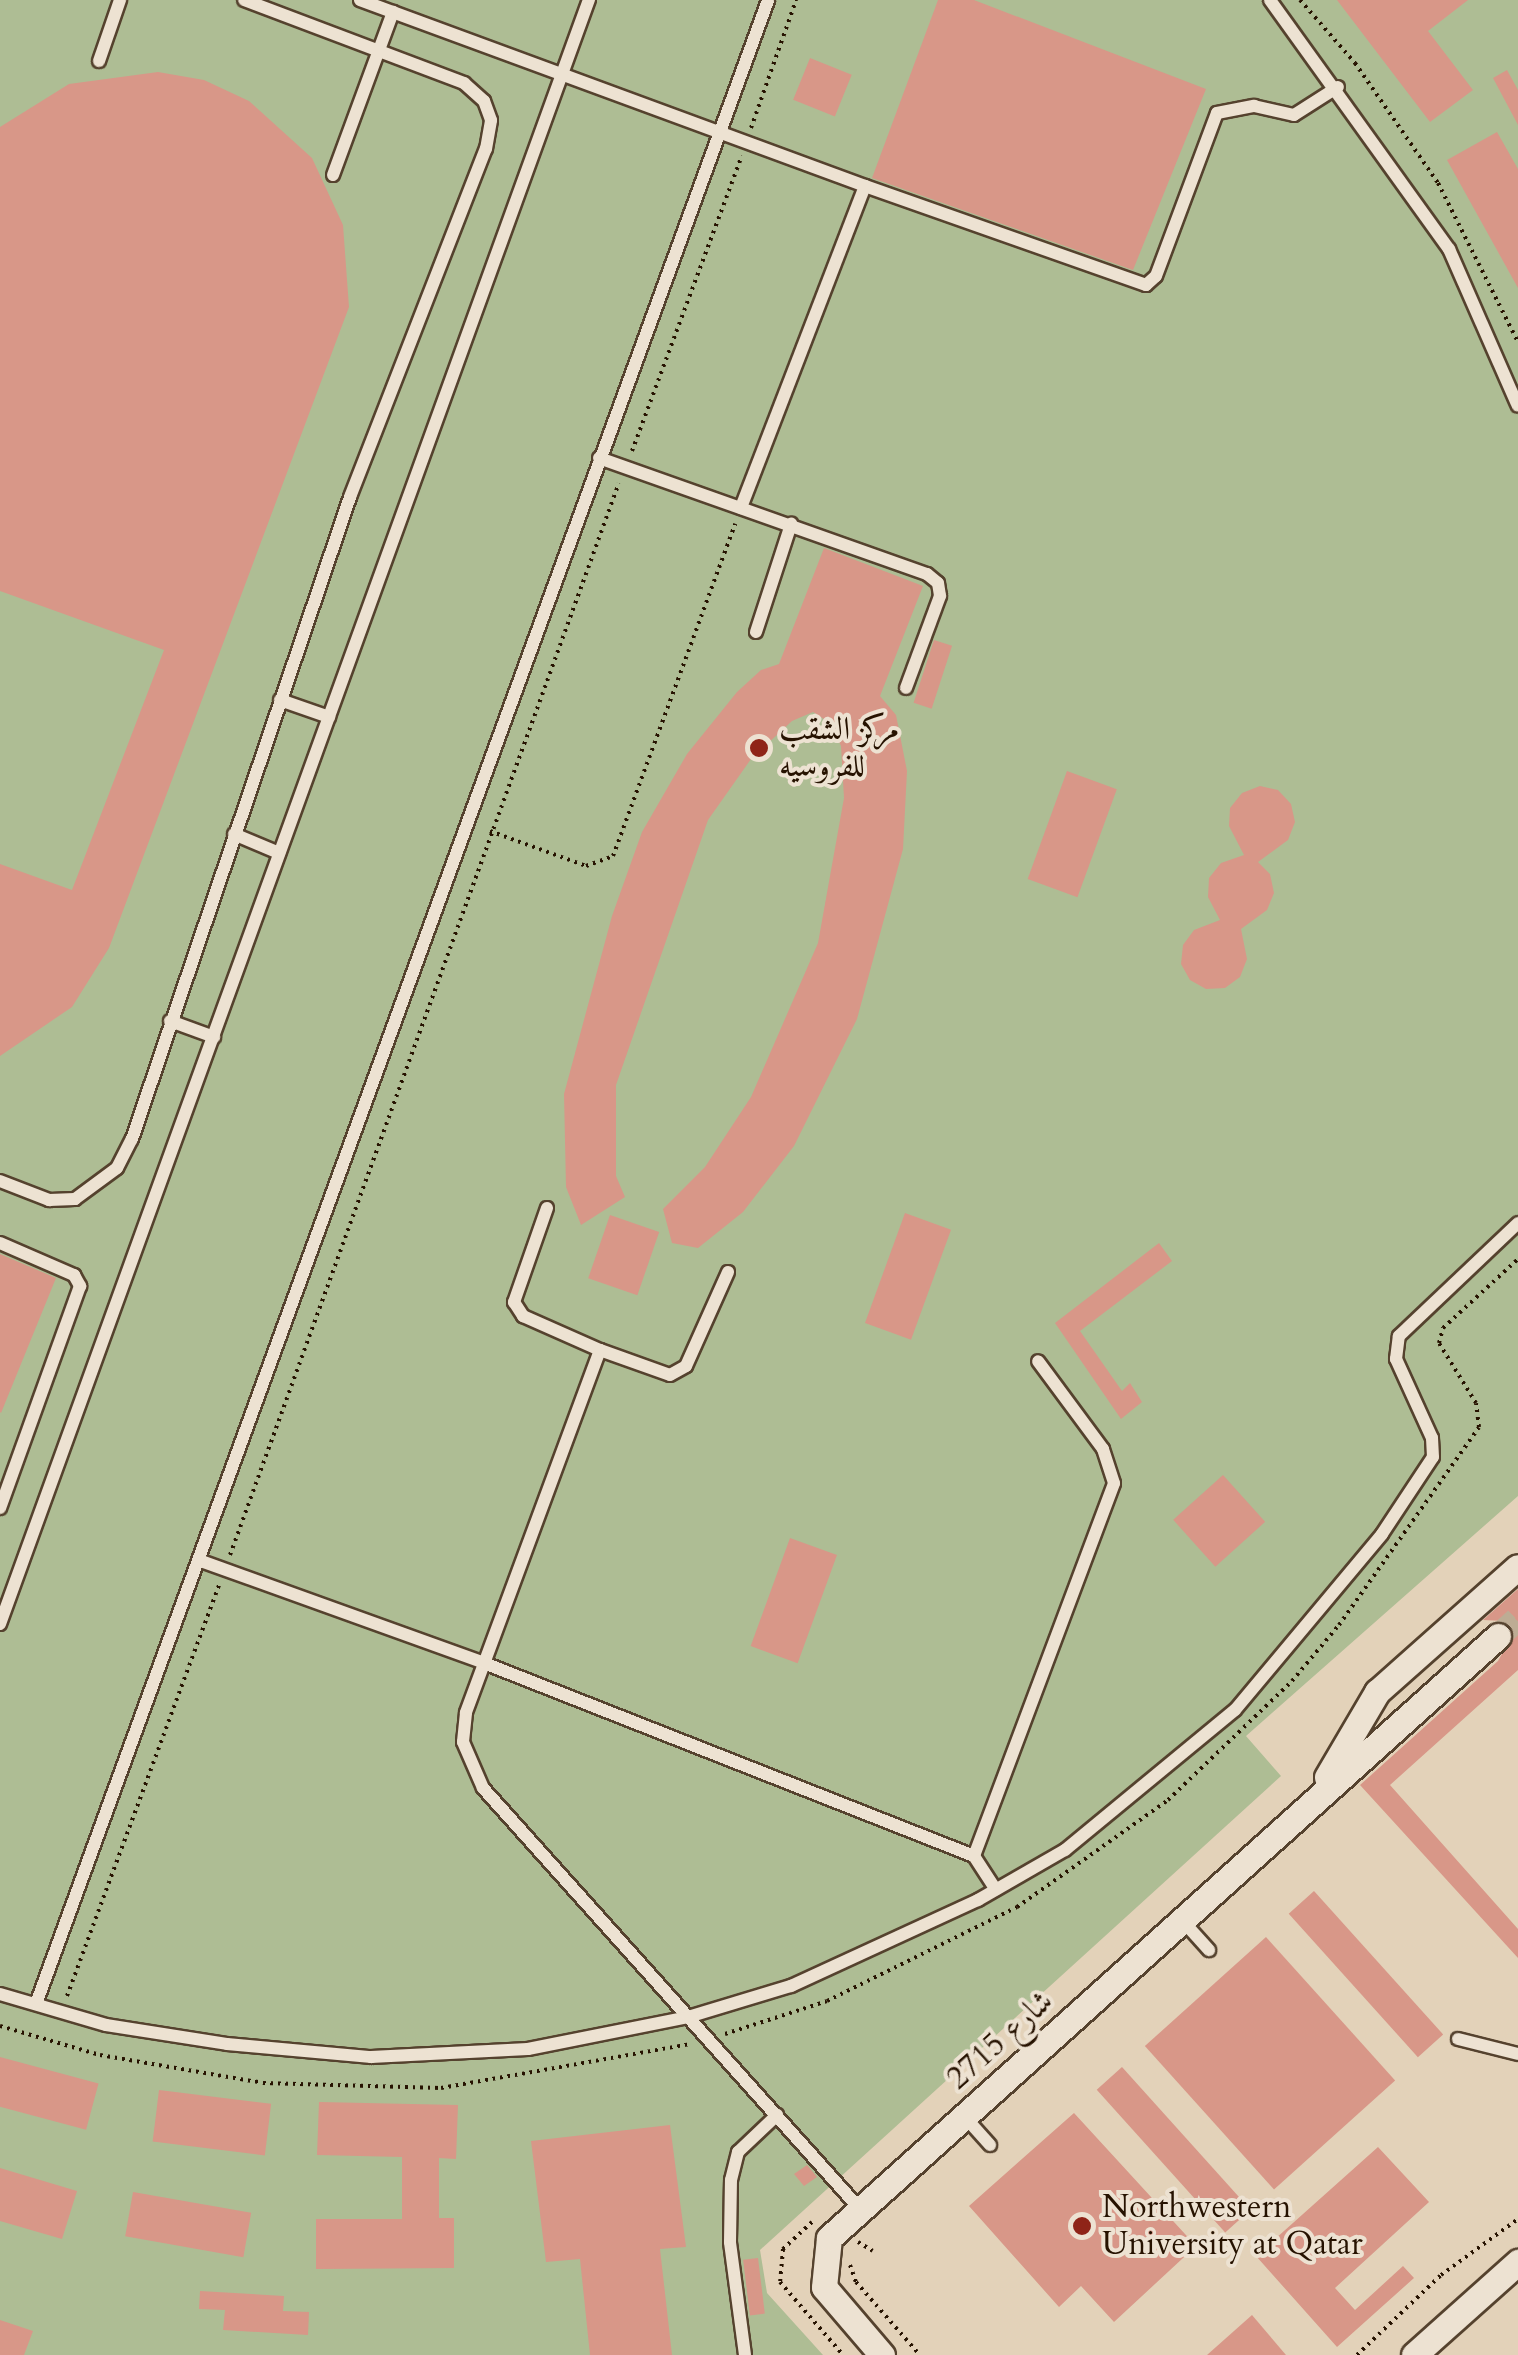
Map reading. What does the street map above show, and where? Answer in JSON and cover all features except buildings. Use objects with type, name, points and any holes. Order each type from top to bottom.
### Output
[{"type":"street","name":"شارع 2715","points":[[1318,1795],[1377,1692],[1518,1567]]},
{"type":"street","name":"شارع 2715","points":[[882,2355],[824,2287],[821,2270],[828,2238],[1489,1644],[1454,1622]]},
{"type":"street","points":[[1414,2355],[1518,2262]]},
{"type":"lane","points":[[99,61],[120,0]]},
{"type":"lane","points":[[0,1182],[49,1200],[75,1199],[98,1188],[132,1139],[280,700],[491,120],[484,101],[464,83],[244,0]]},
{"type":"lane","points":[[360,0],[560,78],[1146,285],[1156,276],[1216,113],[1254,106],[1294,115],[1338,87]]},
{"type":"lane","points":[[0,1624],[589,0]]},
{"type":"lane","points":[[36,2004],[768,0]]},
{"type":"lane","points":[[1270,0],[1338,87],[1450,249],[1518,406]]},
{"type":"lane","points":[[334,175],[393,12]]},
{"type":"lane","points":[[741,508],[864,186]]},
{"type":"lane","points":[[599,458],[791,524],[938,583],[940,596],[906,688]]},
{"type":"lane","points":[[756,632],[791,524]]},
{"type":"lane","points":[[280,700],[329,717]]},
{"type":"lane","points":[[234,834],[280,853]]},
{"type":"lane","points":[[170,1021],[214,1037]]},
{"type":"lane","points":[[547,1208],[514,1302],[522,1316],[600,1350],[670,1374],[686,1366],[728,1272]]},
{"type":"lane","points":[[0,1994],[62,2012],[227,2044],[370,2057],[528,2050],[688,2017],[791,1986],[996,1890],[1065,1850],[1235,1710],[1382,1534],[1433,1457],[1432,1438],[1396,1359],[1398,1336],[1518,1224]]},
{"type":"lane","points":[[0,1243],[74,1276],[80,1286],[0,1508]]},
{"type":"lane","points":[[600,1350],[466,1712],[463,1742],[483,1788],[859,2208]]},
{"type":"lane","points":[[974,1856],[1114,1483],[1103,1449],[1038,1362]]},
{"type":"lane","points":[[201,1561],[484,1663],[974,1856],[996,1890]]},
{"type":"lane","points":[[1181,1919],[1209,1950]]},
{"type":"lane","points":[[1458,2039],[1518,2054]]},
{"type":"lane","points":[[745,2355],[730,2242],[731,2180],[738,2152],[777,2114]]},
{"type":"lane","points":[[964,2116],[990,2145]]},
{"type":"path","points":[[62,2012],[796,0]]},
{"type":"path","points":[[1300,0],[1355,63],[1438,183],[1518,342]]},
{"type":"path","points":[[490,832],[586,866],[613,856],[741,508]]},
{"type":"path","points":[[0,2026],[100,2055],[263,2083],[441,2088],[562,2071],[709,2040],[827,2001],[1017,1907],[1168,1800],[1292,1681],[1340,1625],[1479,1427],[1476,1403],[1438,1343],[1443,1328],[1518,1259]]},
{"type":"path","points":[[1357,2355],[1441,2275],[1518,2219]]},
{"type":"path","points":[[873,2251],[856,2241],[850,2247],[856,2282],[920,2355]]},
{"type":"green space","name":"مركز الشقب للفروسيه","points":[[0,0],[1518,0],[1518,1496],[1246,1736],[1281,1776],[760,2250],[767,2293],[823,2355],[0,2355]]},
{"type":"tunnel","points":[[1498,1636],[1518,1618]]},
{"type":"place","name":"مركز الشقب للفروسيه","points":[[759,748]]},
{"type":"place","name":"Northwestern University at Qatar","points":[[1082,2226]]}]
